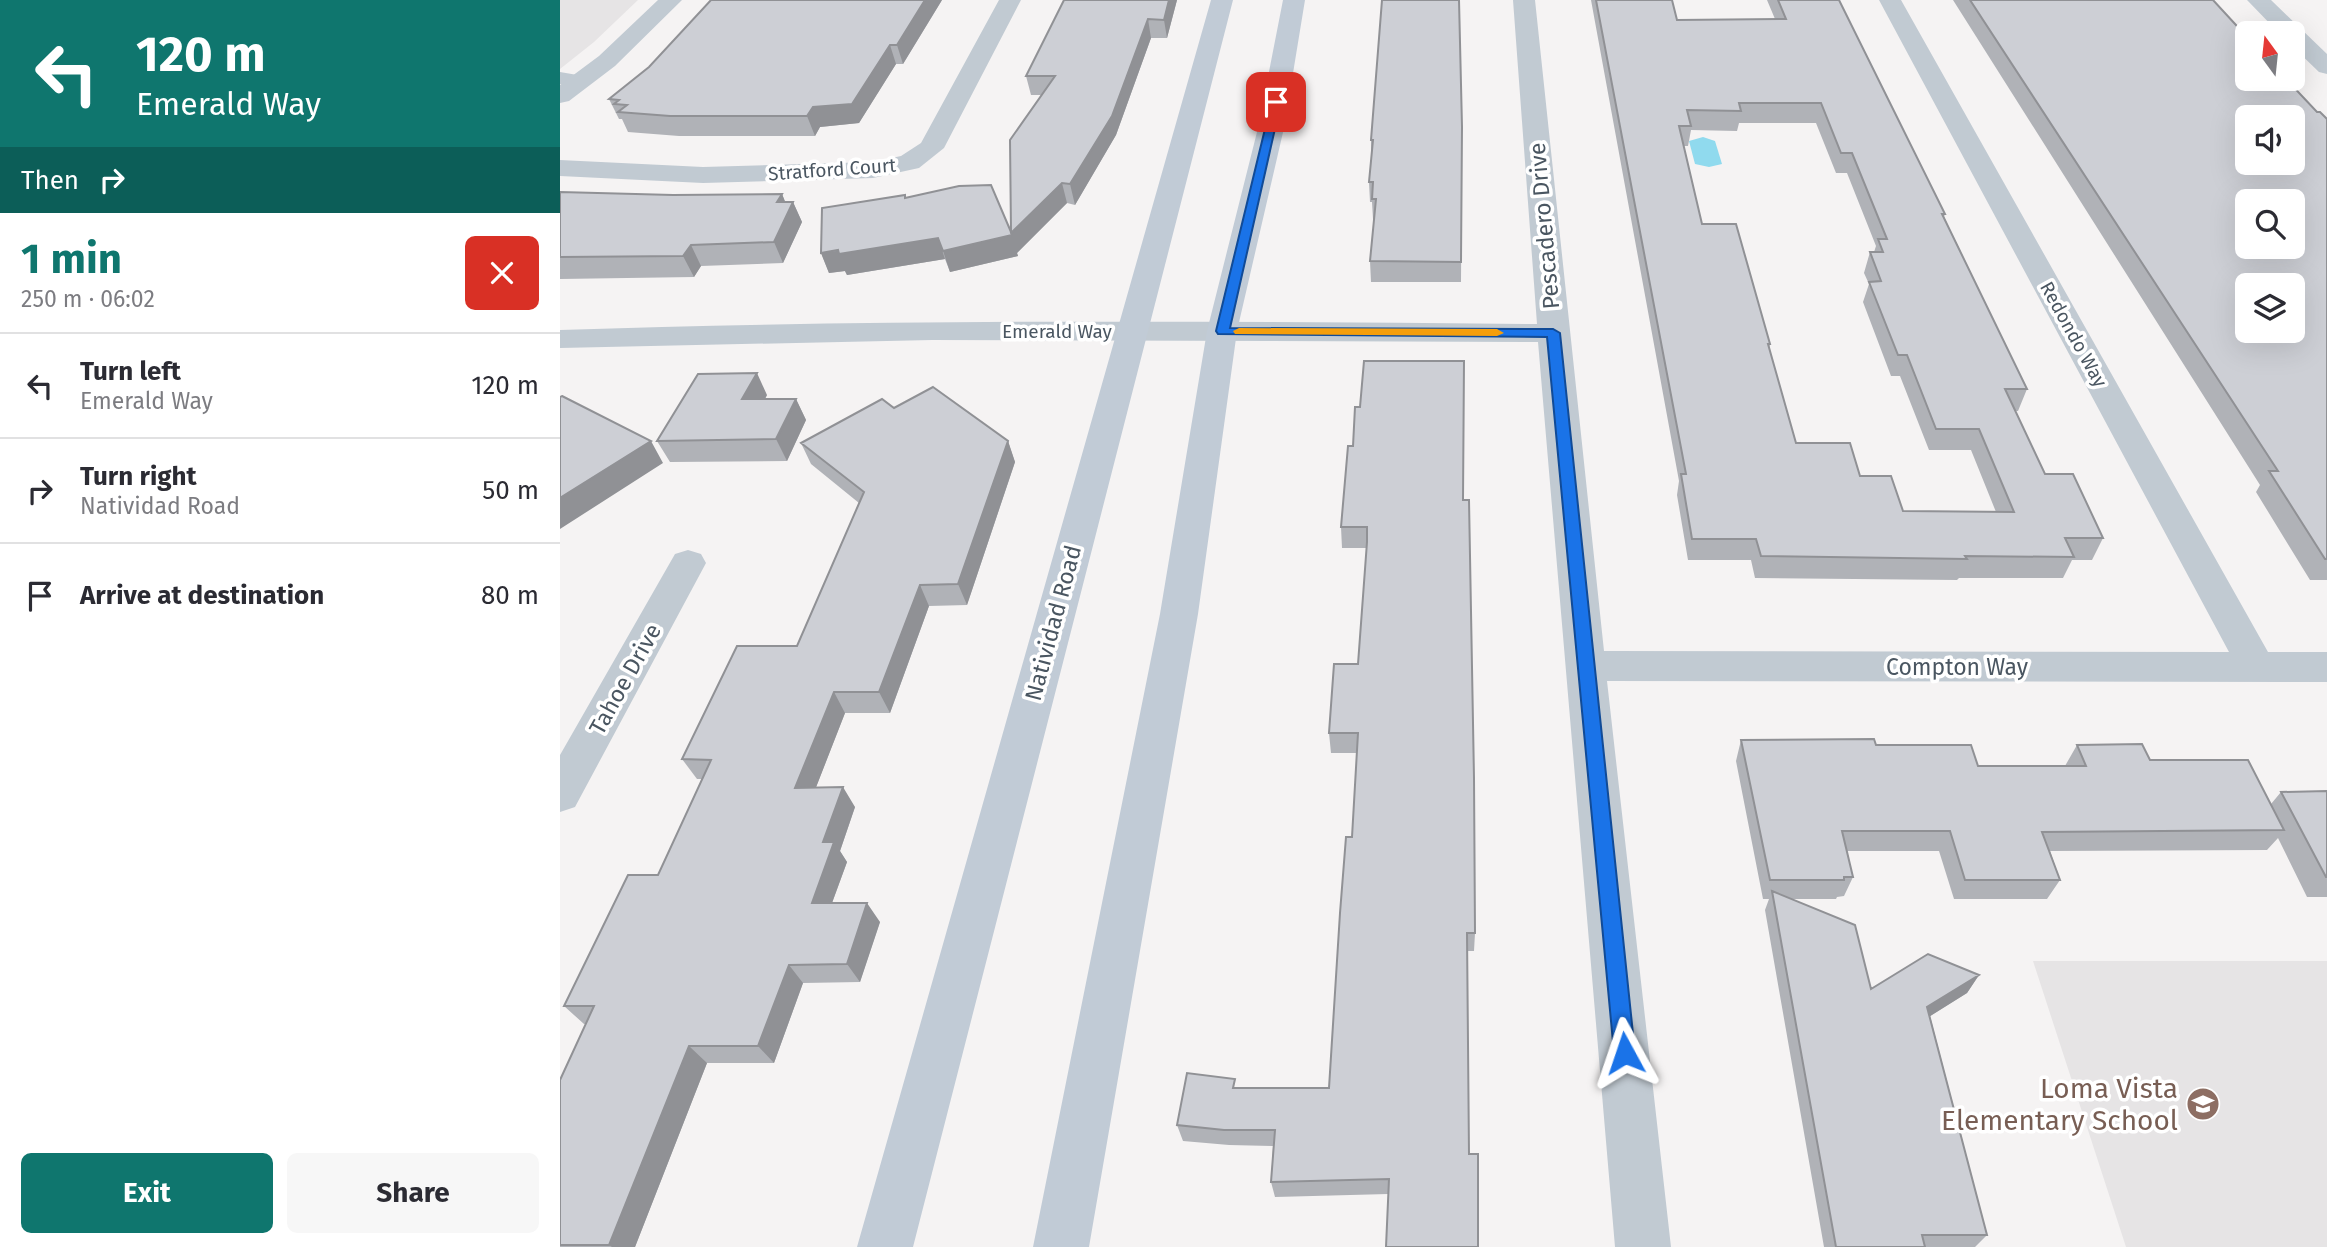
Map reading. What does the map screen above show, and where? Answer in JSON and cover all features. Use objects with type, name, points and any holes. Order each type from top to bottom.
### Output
[{"type":"main road","name":"Natividad Road","points":[[885,1247],[1222,0]]},
{"type":"main road","points":[[1061,1247],[1179,614],[1223,331],[1271,128],[1294,0]]},
{"type":"street","points":[[560,96],[571,79],[632,40],[671,0]]},
{"type":"street","name":"Stratford Court","points":[[560,168],[703,175],[873,170],[910,162],[930,148],[1010,0]]},
{"type":"street","name":"Pescadero Drive","points":[[1524,0],[1553,333],[1588,666],[1643,1247]]},
{"type":"street","name":"Redondo Way","points":[[1890,0],[2257,667]]},
{"type":"street","points":[[2258,0],[2327,67]]},
{"type":"street","name":"Emerald Way","points":[[560,339],[712,333],[1132,330],[1553,333]]},
{"type":"street","name":"Tahoe Drive","points":[[560,794],[688,563]]},
{"type":"street","name":"Compton Way","points":[[1588,666],[2327,667]]},
{"type":"shaded area","points":[[560,0],[638,0],[594,42],[560,69]]},
{"type":"shaded area","name":"Loma Vista Elementary School","points":[[2033,961],[2327,961],[2327,1247],[2126,1247]]},
{"type":"water","points":[[1703,137],[1715,141],[1722,164],[1709,167],[1695,164],[1689,141]]},
{"type":"building","points":[[711,0],[925,0],[897,45],[890,45],[852,104],[813,107],[807,116],[670,116],[618,112],[627,105],[614,104],[619,100],[609,99],[649,67]]},
{"type":"building","points":[[1064,0],[1169,0],[1164,20],[1148,19],[1112,116],[1070,184],[1062,183],[1011,233],[1012,235],[943,251],[938,238],[839,254],[838,250],[821,253],[822,208],[905,195],[905,198],[959,186],[991,185],[1011,232],[1010,140],[1055,76],[1026,76]]},
{"type":"building","points":[[1382,0],[1459,0],[1461,262],[1370,261],[1376,199],[1372,199],[1373,182],[1369,182]]},
{"type":"building","points":[[1596,0],[1672,0],[1677,20],[1786,19],[1778,0],[1839,0],[1945,214],[1942,214],[2027,389],[2005,389],[2045,474],[2073,474],[2103,538],[2065,538],[2074,557],[1965,556],[1967,559],[1761,556],[1756,539],[1692,539],[1681,474],[1686,474]],"holes":[[[1739,103],[1821,103],[1841,153],[1852,153],[1887,239],[1878,239],[1883,252],[1870,252],[1881,281],[1869,282],[1898,355],[1907,355],[1936,429],[1979,429],[2014,512],[1903,511],[1891,476],[1860,476],[1850,443],[1796,443],[1736,224],[1702,224],[1679,126],[1691,126],[1687,110],[1741,111]]]},
{"type":"building","points":[[1970,0],[2213,0],[2235,24],[2235,91],[2297,91],[2327,119],[2327,559],[2269,471],[2278,471]]},
{"type":"building","points":[[560,192],[782,194],[777,202],[793,202],[774,242],[691,245],[683,256],[560,257]]},
{"type":"building","points":[[1364,361],[1464,361],[1463,500],[1469,500],[1475,933],[1467,933],[1469,1154],[1478,1154],[1478,1247],[1386,1247],[1389,1179],[1271,1182],[1275,1130],[1224,1130],[1177,1125],[1187,1073],[1235,1079],[1233,1088],[1329,1088],[1346,837],[1352,837],[1358,733],[1329,733],[1334,664],[1358,664],[1367,527],[1341,527],[1348,446],[1353,446],[1355,407],[1360,407]]},
{"type":"building","points":[[757,373],[742,399],[796,399],[776,439],[657,441],[698,374]]},
{"type":"building","points":[[933,387],[1008,441],[958,584],[920,585],[879,692],[834,692],[795,788],[843,787],[823,842],[834,842],[812,903],[867,903],[847,964],[789,965],[758,1046],[689,1046],[609,1245],[560,1245],[560,1080],[594,1006],[564,1006],[628,875],[658,875],[711,760],[682,759],[737,646],[797,646],[864,492],[801,443],[882,399],[894,408]]},
{"type":"building","points":[[560,397],[651,441],[560,498]]},
{"type":"building","points":[[1874,739],[1876,745],[1971,745],[1978,766],[2086,766],[2077,745],[2142,744],[2150,760],[2248,760],[2284,830],[2042,832],[2060,880],[1965,880],[1950,831],[1842,831],[1853,877],[1844,877],[1844,880],[1770,880],[1741,740]]},
{"type":"building","points":[[2327,791],[2327,877],[2326,877],[2281,792]]},
{"type":"building","points":[[1772,891],[1855,925],[1871,989],[1928,954],[1979,975],[1927,1007],[1987,1235],[1922,1235],[1925,1247],[1836,1247]]},
{"type":"slow traffic","points":[[1239,331],[1497,333]]},
{"type":"place","name":"Loma Vista Elementary School","points":[[2203,1104]]},
{"type":"route","points":[[1276,102],[1223,331],[1553,333],[1625,1053]]}]
